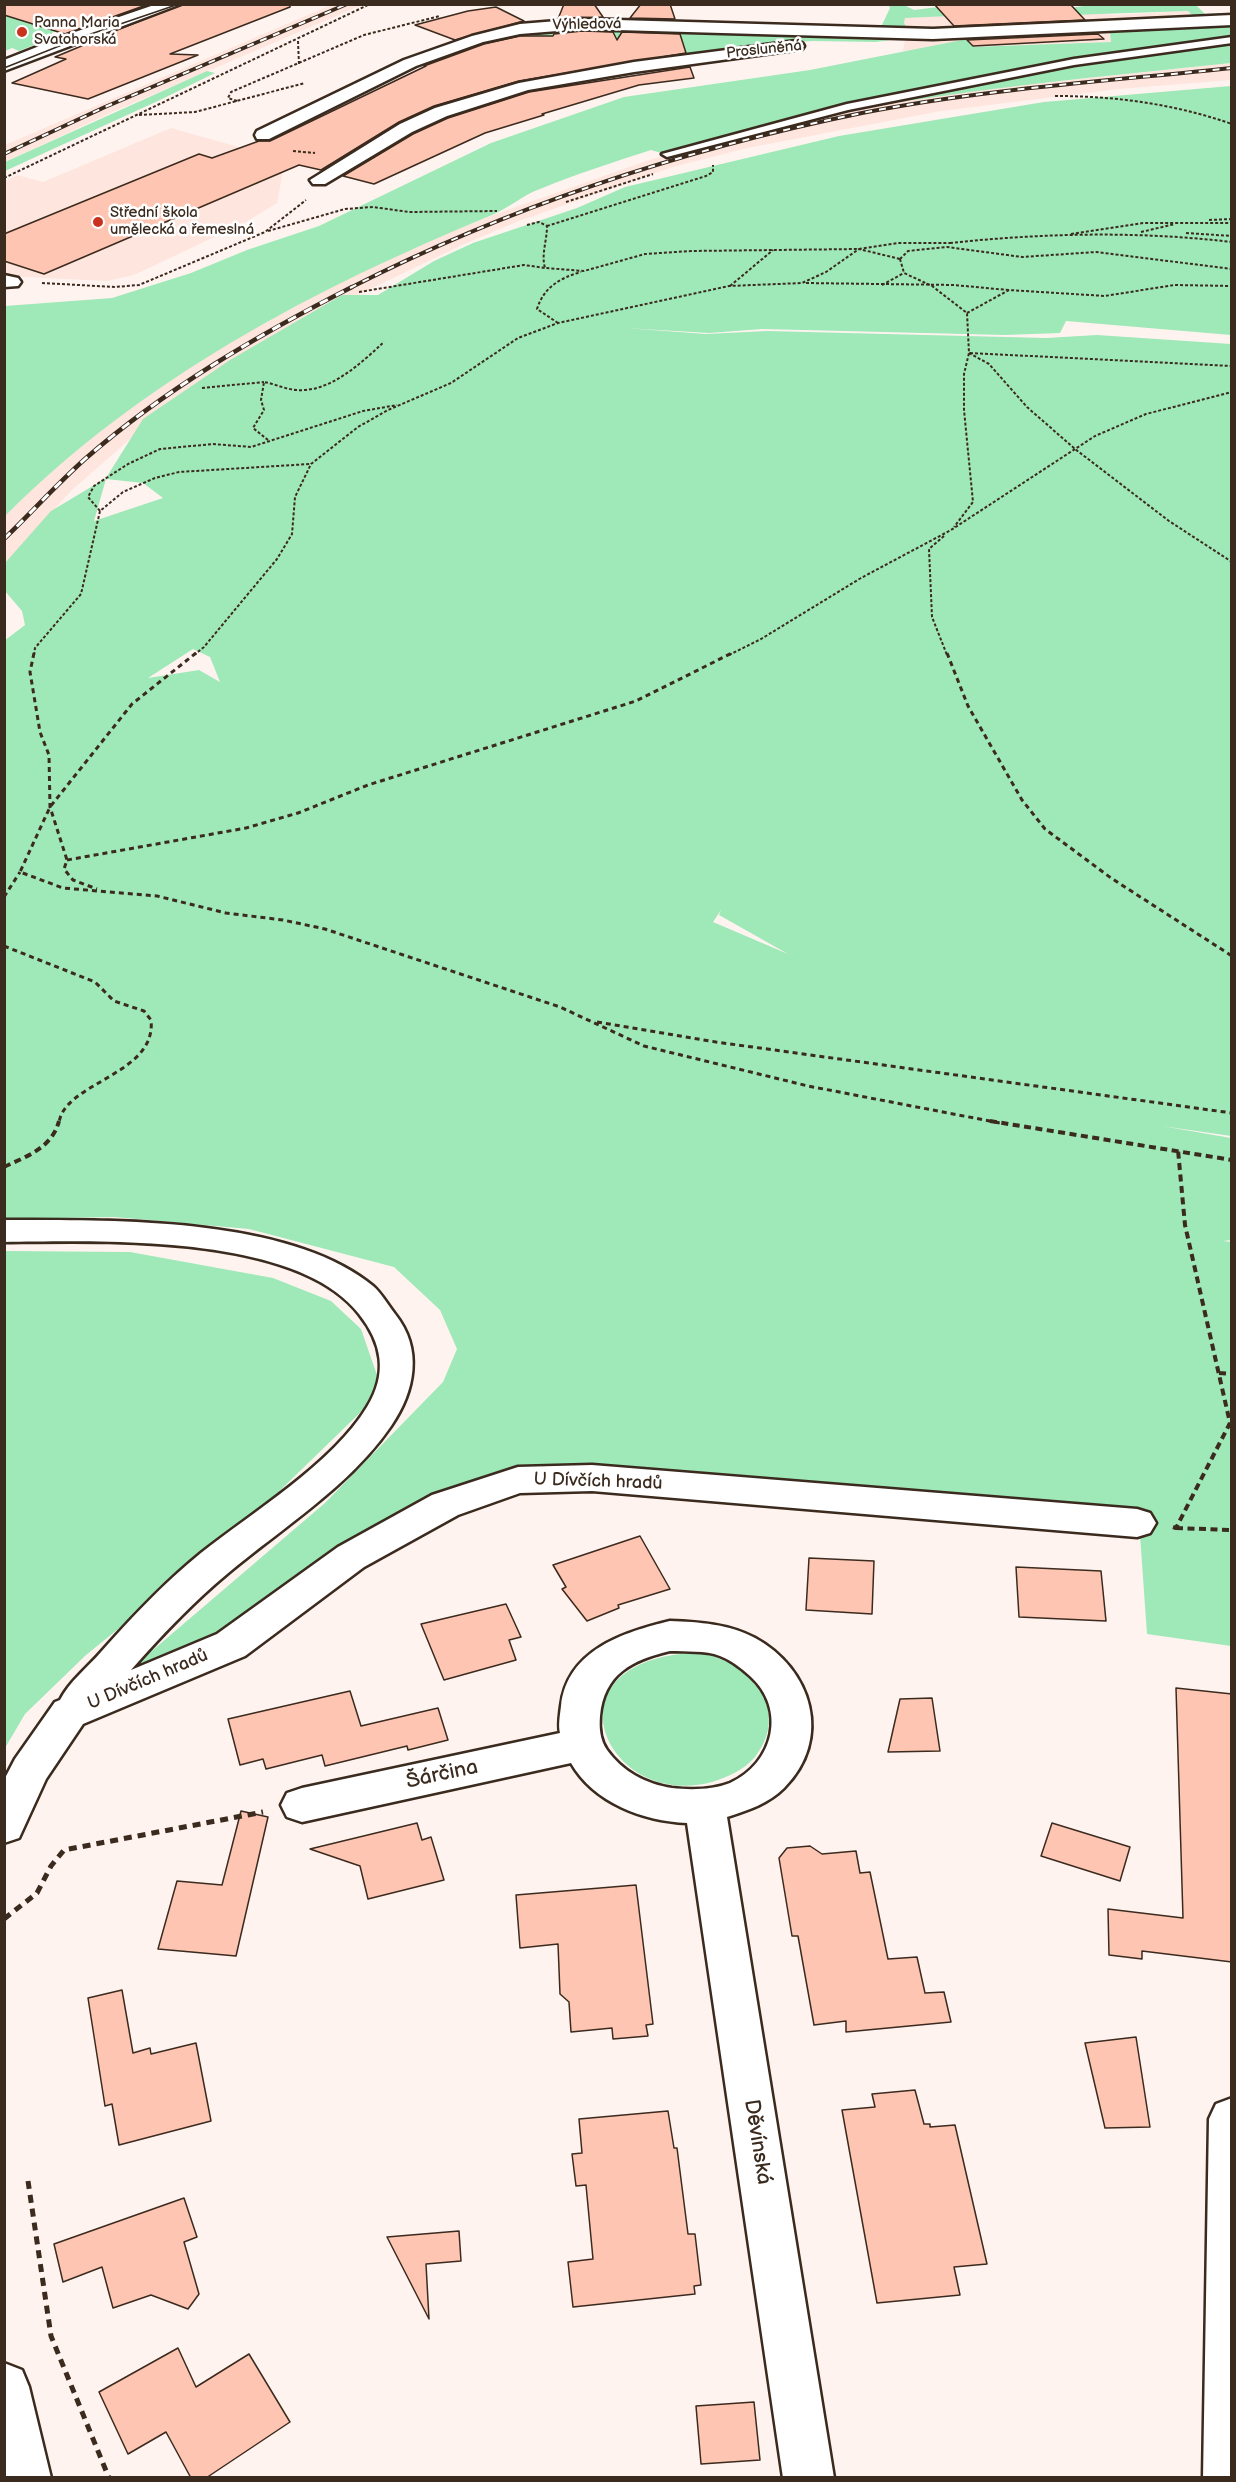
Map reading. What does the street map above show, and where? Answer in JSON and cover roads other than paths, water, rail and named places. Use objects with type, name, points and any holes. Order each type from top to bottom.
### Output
[{"type":"street","points":[[4,66],[80,35],[174,4]]},
{"type":"street","name":"Prosluněná","points":[[319,180],[406,128],[441,112],[525,86],[776,47],[836,45],[899,47],[922,41],[933,34],[1232,20]]},
{"type":"street","name":"Výhledová","points":[[263,135],[410,63],[478,39],[520,29],[582,24],[933,34]]},
{"type":"street","points":[[4,1231],[202,1237],[306,1263],[333,1274],[370,1302],[387,1326],[398,1356],[398,1368],[390,1393],[378,1417],[336,1464],[190,1584],[69,1713]]},
{"type":"street","name":"U Dívčích hradů","points":[[4,1826],[29,1771],[69,1713],[231,1645],[351,1557],[445,1504],[518,1480],[592,1478],[1137,1523]]},
{"type":"street","points":[[670,1636],[705,1637],[740,1648],[768,1667],[787,1692],[794,1722],[788,1751],[770,1777],[741,1797],[705,1806],[673,1806],[642,1800],[616,1786],[595,1767],[582,1745],[578,1715],[586,1686],[606,1662],[635,1645],[670,1636]]},
{"type":"street","name":"Šárčina","points":[[302,1805],[582,1745]]},
{"type":"street","name":"Děvínská","points":[[705,1806],[809,2478]]},
{"type":"street","points":[[1228,2478],[1231,2144]]},
{"type":"street","points":[[4,2387],[26,2478]]},
{"type":"lane","points":[[667,154],[847,107],[1074,62],[1232,40]]},
{"type":"tram line","points":[[4,68],[82,37],[179,4]]},
{"type":"railway","points":[[4,154],[105,107],[347,4]]},
{"type":"railway","points":[[352,287],[411,258],[536,206],[665,163],[796,127],[862,113],[954,98],[1047,86],[1232,68]]},
{"type":"railway","points":[[4,539],[64,478],[147,409],[247,344],[352,287]]},
{"type":"place","name":"Panna Maria Svatohorská","points":[[22,32]]},
{"type":"place","name":"Střední škola umělecká a řemeslná","points":[[98,222]]}]
